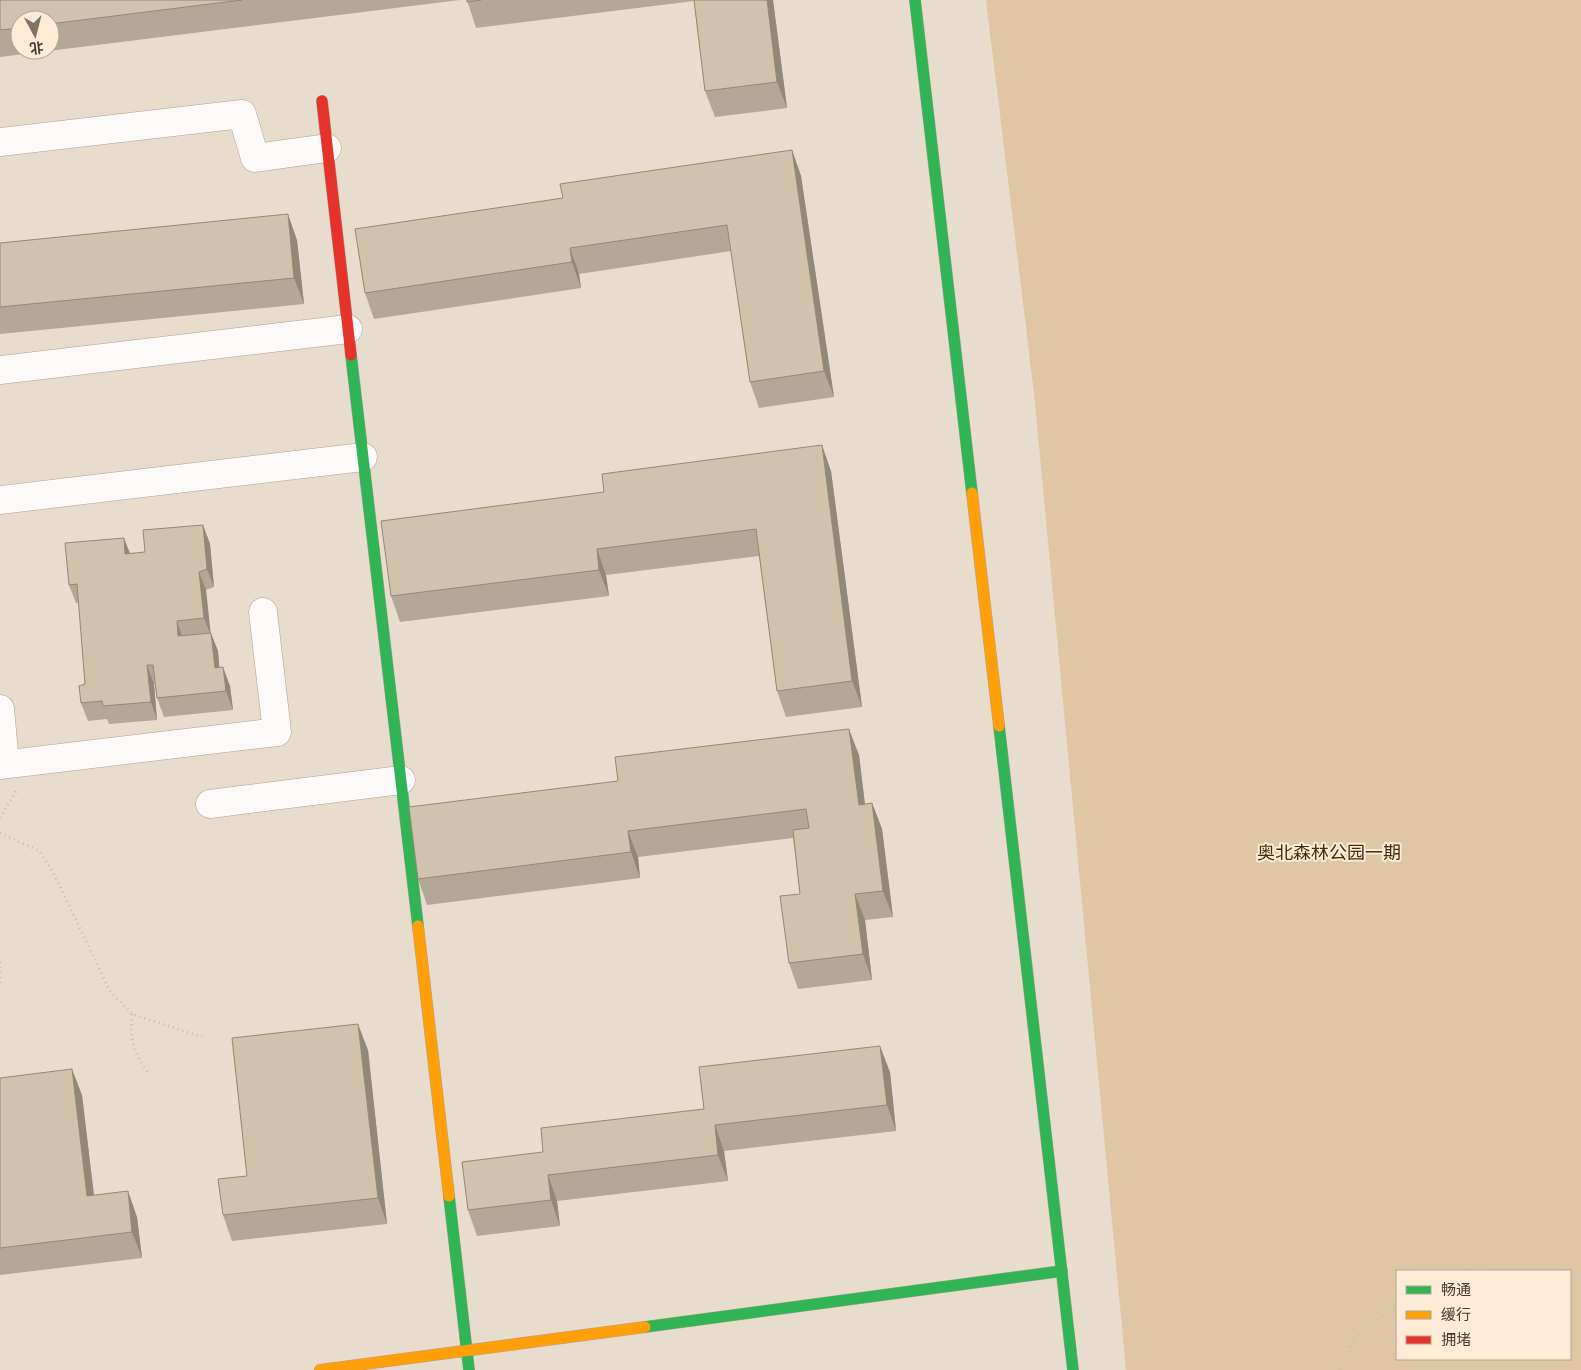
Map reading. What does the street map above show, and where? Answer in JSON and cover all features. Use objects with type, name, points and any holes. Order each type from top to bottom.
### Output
[{"type":"street","points":[[915,0],[1073,1370]]},
{"type":"street","points":[[322,101],[469,1370]]},
{"type":"street","points":[[0,142],[242,114],[255,158],[327,148]]},
{"type":"street","points":[[0,370],[348,329]]},
{"type":"street","points":[[0,500],[363,457]]},
{"type":"street","points":[[0,710],[2,764],[277,732],[263,612]]},
{"type":"street","points":[[210,804],[401,780]]},
{"type":"street","points":[[320,1370],[1062,1271]]},
{"type":"path","points":[[0,833],[39,851],[54,872],[110,991],[132,1014],[202,1037]]},
{"type":"path","points":[[0,962],[0,987]]},
{"type":"path","points":[[132,1014],[130,1035],[136,1057],[148,1072]]},
{"type":"path","points":[[1469,1270],[1475,1268],[1532,1270]]},
{"type":"path","points":[[1340,1370],[1355,1338],[1396,1306]]},
{"type":"green space","name":"奥北森林公园一期","points":[[986,0],[1581,0],[1581,1370],[1126,1370],[1034,393]]},
{"type":"building","points":[[0,0],[242,0],[60,23],[60,10],[10,10],[10,29],[0,30]]},
{"type":"building","points":[[694,0],[767,0],[777,82],[705,91]]},
{"type":"building","points":[[792,150],[824,371],[750,382],[727,225],[570,248],[572,262],[365,293],[355,229],[563,198],[560,184]]},
{"type":"building","points":[[288,214],[294,278],[0,307],[0,243]]},
{"type":"building","points":[[822,445],[852,681],[777,691],[756,529],[597,549],[599,570],[391,596],[381,521],[604,492],[602,474]]},
{"type":"building","points":[[203,525],[207,569],[199,572],[204,618],[177,621],[178,636],[211,633],[215,668],[223,667],[226,691],[157,698],[153,665],[147,665],[151,702],[103,706],[102,701],[81,703],[79,686],[85,684],[77,584],[69,585],[65,543],[124,538],[125,554],[145,552],[143,530]]},
{"type":"building","points":[[849,729],[859,805],[872,803],[883,891],[855,894],[863,954],[789,963],[780,896],[800,894],[793,830],[809,828],[806,809],[628,831],[631,852],[418,879],[409,807],[618,781],[615,757]]},
{"type":"building","points":[[358,1024],[378,1198],[223,1215],[218,1179],[247,1176],[232,1038]]},
{"type":"building","points":[[880,1046],[887,1105],[715,1125],[718,1155],[548,1175],[551,1200],[468,1210],[462,1162],[543,1152],[541,1128],[704,1109],[699,1067]]},
{"type":"building","points":[[72,1069],[87,1196],[128,1191],[132,1232],[0,1248],[0,1078]]},
{"type":"traffic: fast","points":[[915,0],[972,493]]},
{"type":"traffic: fast","points":[[351,355],[418,926]]},
{"type":"traffic: fast","points":[[999,726],[1073,1370]]},
{"type":"traffic: fast","points":[[449,1196],[469,1370]]},
{"type":"traffic: fast","points":[[645,1327],[1062,1271]]},
{"type":"traffic: slow","points":[[972,493],[999,726]]},
{"type":"traffic: slow","points":[[418,926],[449,1196]]},
{"type":"traffic: slow","points":[[320,1370],[645,1327]]},
{"type":"traffic: jam","points":[[322,101],[351,355]]}]
